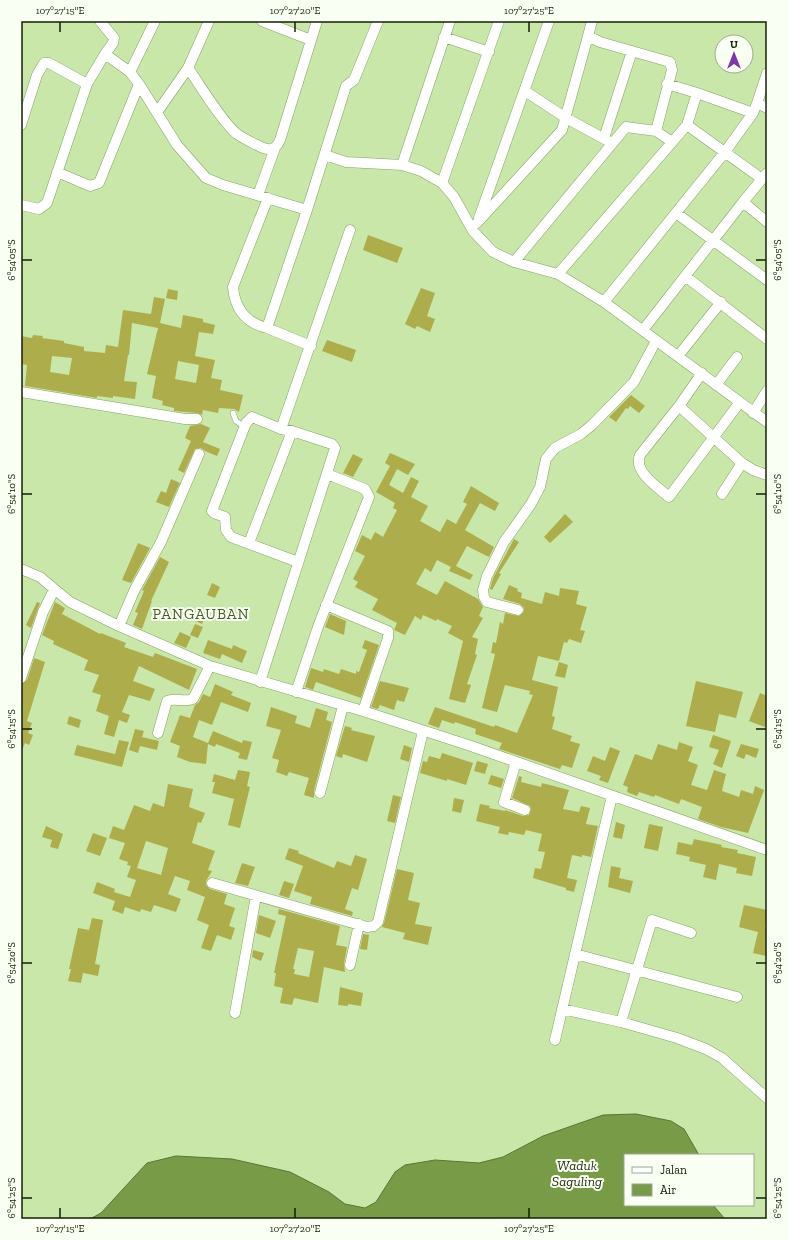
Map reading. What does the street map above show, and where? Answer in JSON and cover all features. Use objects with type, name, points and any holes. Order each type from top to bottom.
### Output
[{"type":"street","points":[[130,72],[155,21]]},
{"type":"street","points":[[158,112],[188,68],[208,21]]},
{"type":"street","points":[[262,21],[311,40]]},
{"type":"street","points":[[311,346],[267,328],[257,326],[246,318],[236,301],[233,287],[263,197],[275,148],[280,140],[317,21]]},
{"type":"street","points":[[267,328],[307,210],[346,86],[354,80],[378,21]]},
{"type":"street","points":[[402,165],[450,21]]},
{"type":"street","points":[[442,183],[499,21]]},
{"type":"street","points":[[475,227],[549,21]]},
{"type":"street","points":[[475,227],[559,133],[566,118],[574,83],[592,21]]},
{"type":"street","points":[[21,205],[37,209],[44,207],[87,84],[113,43],[114,38],[104,22]]},
{"type":"street","points":[[588,36],[632,51],[669,61],[672,68],[656,131]]},
{"type":"street","points":[[444,37],[489,52]]},
{"type":"street","points":[[608,141],[610,118],[632,51]]},
{"type":"street","points":[[105,54],[130,72],[158,112],[177,145],[206,178],[223,185],[307,210]]},
{"type":"street","points":[[21,125],[37,75],[44,63],[49,62],[87,84]]},
{"type":"street","points":[[188,68],[230,127],[237,134],[267,150],[275,148]]},
{"type":"street","points":[[604,302],[725,152],[755,108],[767,73]]},
{"type":"street","points":[[57,172],[90,186],[99,183],[139,84]]},
{"type":"street","points":[[668,84],[755,108],[767,108]]},
{"type":"street","points":[[525,91],[566,118],[608,141]]},
{"type":"street","points":[[558,274],[686,125],[697,93]]},
{"type":"street","points":[[610,118],[626,126],[656,131],[672,142]]},
{"type":"street","points":[[643,330],[764,176],[725,152],[686,125]]},
{"type":"street","points":[[514,262],[608,141],[626,126]]},
{"type":"street","points":[[324,155],[354,163],[402,165],[421,171],[442,183],[454,197],[493,252],[514,262],[558,274],[604,302],[702,373],[752,413],[767,422]]},
{"type":"street","points":[[743,202],[767,222]]},
{"type":"street","points":[[676,213],[712,241],[767,280]]},
{"type":"street","points":[[281,429],[350,230]]},
{"type":"street","points":[[685,276],[721,302],[767,339]]},
{"type":"street","points":[[678,356],[721,302]]},
{"type":"street","points":[[518,610],[487,602],[482,590],[487,576],[504,542],[531,504],[540,487],[549,454],[560,445],[586,429],[634,382],[656,341]]},
{"type":"street","points":[[716,385],[737,356]]},
{"type":"street","points":[[702,373],[680,406],[640,455],[637,463],[640,469],[669,497],[740,402]]},
{"type":"street","points":[[752,413],[767,391]]},
{"type":"street","points":[[21,392],[154,414],[197,419]]},
{"type":"street","points":[[680,406],[713,438],[742,463],[753,470],[767,475]]},
{"type":"street","points":[[260,682],[298,562],[335,453],[335,446],[292,431],[281,429],[254,416],[249,418],[212,509],[214,513],[225,517],[227,532],[230,537],[250,543],[298,562]]},
{"type":"street","points":[[250,543],[292,431]]},
{"type":"street","points":[[119,626],[135,589],[163,536],[199,454]]},
{"type":"street","points":[[722,494],[742,463]]},
{"type":"street","points":[[296,692],[326,605],[369,497],[365,489],[327,474]]},
{"type":"street","points":[[21,569],[36,575],[70,602],[119,626],[210,666],[260,682],[363,711],[516,762],[767,850]]},
{"type":"street","points":[[21,678],[43,612],[54,590]]},
{"type":"street","points":[[326,605],[388,631],[388,638],[363,711]]},
{"type":"street","points":[[158,733],[167,701],[172,699],[186,701],[193,699],[210,666]]},
{"type":"street","points":[[320,792],[343,706]]},
{"type":"street","points":[[212,883],[359,924],[373,926],[378,922],[423,731]]},
{"type":"street","points":[[516,762],[504,802],[525,810]]},
{"type":"street","points":[[555,1040],[612,796]]},
{"type":"street","points":[[235,1013],[256,896]]},
{"type":"street","points":[[621,1022],[652,920],[691,932]]},
{"type":"street","points":[[350,965],[359,924]]},
{"type":"street","points":[[575,954],[737,997]]},
{"type":"street","points":[[562,1009],[621,1022],[677,1038],[717,1054],[767,1098]]},
{"type":"lane","points":[[233,413],[236,421],[245,427]]},
{"type":"water","name":"Waduk Saguling","points":[[636,1114],[671,1121],[684,1129],[698,1154],[624,1154],[624,1206],[714,1206],[725,1219],[90,1219],[101,1213],[147,1163],[176,1156],[232,1159],[290,1172],[329,1192],[345,1204],[365,1208],[376,1202],[395,1172],[405,1165],[435,1160],[479,1163],[503,1157],[543,1136],[603,1115]]},
{"type":"building","points":[[368,235],[403,248],[397,263],[363,250]]},
{"type":"building","points":[[421,288],[435,293],[427,316],[435,319],[430,332],[417,326],[415,329],[405,324]]},
{"type":"building","points":[[168,289],[178,291],[177,300],[166,298]]},
{"type":"building","points":[[154,297],[165,299],[160,323],[181,328],[183,315],[203,319],[203,322],[215,325],[213,334],[199,332],[195,356],[215,360],[211,378],[222,380],[220,390],[243,395],[239,412],[234,409],[219,408],[218,413],[203,410],[202,415],[197,413],[174,411],[174,408],[162,405],[163,401],[152,398],[156,376],[147,374],[158,328],[132,323],[129,355],[124,381],[137,382],[135,399],[113,396],[113,398],[97,396],[97,398],[25,386],[27,365],[21,364],[21,336],[32,338],[33,335],[43,336],[42,338],[64,341],[64,343],[84,347],[84,351],[105,353],[106,345],[118,347],[123,310],[151,314]],"holes":[[[52,356],[72,358],[69,375],[50,372]],[[178,361],[199,365],[196,383],[175,379]]]},
{"type":"building","points":[[327,340],[356,350],[352,362],[322,351]]},
{"type":"building","points":[[631,395],[645,406],[639,413],[630,406],[628,409],[626,408],[616,422],[609,417]]},
{"type":"building","points":[[201,424],[210,428],[203,442],[220,449],[217,456],[201,448],[195,449],[184,473],[178,470],[191,441],[185,438],[190,426]]},
{"type":"building","points":[[390,453],[415,464],[408,475],[397,469],[389,485],[403,493],[411,477],[419,481],[411,497],[428,506],[420,521],[440,532],[447,519],[456,524],[467,504],[463,502],[471,486],[499,503],[495,511],[480,503],[465,530],[494,547],[489,557],[467,546],[456,566],[473,575],[470,580],[449,571],[451,567],[437,560],[431,572],[425,568],[416,584],[437,595],[445,581],[478,599],[483,607],[479,616],[483,618],[472,637],[478,639],[475,654],[477,655],[467,684],[471,685],[465,703],[449,699],[463,641],[448,633],[452,626],[437,619],[436,621],[423,615],[421,620],[415,616],[405,635],[394,630],[397,623],[372,610],[378,599],[355,587],[358,582],[353,579],[365,556],[355,551],[362,535],[371,540],[375,532],[383,537],[397,510],[393,508],[395,503],[376,492],[390,466],[385,463]]},
{"type":"building","points":[[353,454],[363,459],[353,477],[343,473]]},
{"type":"building","points":[[171,479],[180,483],[169,507],[156,502],[161,491],[166,493]]},
{"type":"building","points":[[565,514],[573,522],[550,543],[544,537]]},
{"type":"building","points":[[514,539],[519,542],[499,573],[501,574],[492,590],[490,589],[493,578]]},
{"type":"building","points":[[138,543],[150,548],[131,583],[122,580]]},
{"type":"building","points":[[160,557],[169,562],[151,601],[142,629],[133,625],[138,613],[135,612],[144,591],[142,590]]},
{"type":"building","points":[[212,583],[220,587],[215,598],[207,595]]},
{"type":"building","points":[[509,585],[518,589],[517,591],[522,593],[521,598],[542,604],[545,592],[559,596],[560,588],[579,591],[576,604],[587,607],[580,630],[585,631],[581,643],[569,639],[567,643],[564,642],[559,661],[538,656],[532,680],[558,687],[552,716],[555,717],[552,729],[572,736],[570,741],[580,744],[572,768],[562,765],[560,769],[499,749],[502,743],[475,734],[476,729],[455,722],[454,724],[442,720],[439,728],[428,724],[435,707],[494,727],[495,725],[517,733],[533,695],[529,694],[530,691],[505,685],[497,712],[482,708],[495,654],[491,653],[493,642],[496,643],[500,622],[503,624],[505,613],[519,616],[524,611],[524,608],[520,604],[503,599]]},
{"type":"building","points":[[37,602],[40,603],[31,628],[26,625]]},
{"type":"building","points":[[55,602],[65,608],[62,614],[100,634],[101,633],[126,643],[124,647],[153,657],[155,653],[197,669],[189,690],[139,666],[133,681],[155,689],[150,701],[129,695],[122,712],[130,715],[127,723],[119,720],[114,737],[104,734],[109,716],[96,711],[101,695],[92,692],[99,675],[84,670],[88,660],[53,644],[54,641],[42,635]]},
{"type":"building","points":[[198,610],[206,613],[202,624],[193,620]]},
{"type":"building","points":[[330,614],[346,621],[344,635],[325,627]]},
{"type":"building","points":[[195,624],[203,627],[198,638],[190,635]]},
{"type":"building","points":[[180,632],[191,637],[186,648],[174,643]]},
{"type":"building","points":[[208,640],[232,649],[233,645],[247,651],[242,663],[222,654],[220,659],[203,653]]},
{"type":"building","points":[[365,640],[379,645],[361,698],[316,682],[313,690],[305,687],[311,668],[323,672],[324,669],[339,674],[341,669],[356,674],[356,671],[359,672],[367,650],[362,648]]},
{"type":"building","points":[[34,658],[45,662],[27,721],[32,723],[28,733],[33,735],[29,745],[25,743],[22,750],[21,684],[27,680]]},
{"type":"building","points":[[559,662],[568,665],[565,678],[555,676]]},
{"type":"building","points":[[380,681],[409,688],[404,702],[397,700],[394,710],[380,705],[378,709],[371,707]]},
{"type":"building","points":[[696,681],[743,692],[736,718],[719,714],[715,732],[686,726]]},
{"type":"building","points":[[215,684],[233,692],[231,695],[251,703],[248,712],[221,702],[212,725],[199,720],[193,737],[208,743],[213,731],[242,743],[243,740],[252,742],[247,760],[238,758],[240,753],[216,744],[215,747],[208,744],[206,764],[190,762],[177,757],[180,746],[170,742],[180,715],[190,718],[195,705],[199,702],[203,694],[210,697]]},
{"type":"building","points":[[760,693],[767,696],[767,721],[765,727],[749,721]]},
{"type":"building","points":[[271,707],[297,716],[295,723],[310,728],[316,708],[328,712],[326,720],[332,722],[314,791],[314,798],[304,795],[309,778],[289,772],[287,776],[276,772],[279,760],[272,758],[281,730],[266,726]]},
{"type":"building","points":[[69,716],[81,720],[79,728],[67,724]]},
{"type":"building","points":[[345,726],[352,728],[351,730],[375,736],[367,762],[343,754],[342,758],[336,756]]},
{"type":"building","points":[[135,729],[144,731],[142,737],[159,741],[157,750],[140,746],[138,753],[129,750]]},
{"type":"building","points":[[713,735],[731,741],[722,768],[713,764],[719,750],[709,747]]},
{"type":"building","points":[[119,740],[129,742],[122,767],[74,755],[77,745],[115,754]]},
{"type":"building","points":[[679,742],[693,747],[688,761],[698,765],[691,785],[707,790],[714,770],[726,774],[722,791],[739,797],[741,790],[753,794],[755,786],[764,790],[748,833],[721,827],[698,819],[702,807],[681,799],[679,804],[655,795],[654,797],[639,792],[637,796],[627,792],[628,787],[623,785],[635,754],[652,760],[658,744],[677,750]]},
{"type":"building","points":[[741,744],[759,749],[756,758],[746,754],[744,759],[736,756]]},
{"type":"building","points":[[404,745],[412,748],[409,762],[400,759]]},
{"type":"building","points":[[610,747],[620,751],[608,783],[599,780],[601,776],[587,771],[593,756],[605,761]]},
{"type":"building","points":[[442,753],[473,763],[466,785],[420,773],[423,761],[427,762],[429,756],[440,759]]},
{"type":"building","points":[[477,761],[488,764],[485,774],[474,771]]},
{"type":"building","points":[[238,770],[250,772],[247,786],[250,787],[240,828],[228,825],[234,799],[212,793],[215,782],[212,782],[214,774],[235,780]]},
{"type":"building","points":[[491,775],[504,779],[501,788],[488,784]]},
{"type":"building","points":[[519,776],[522,777],[521,782],[541,787],[542,783],[569,790],[563,809],[579,812],[581,806],[590,808],[586,824],[598,826],[591,857],[572,855],[567,878],[577,880],[574,892],[566,890],[566,888],[533,878],[535,868],[541,869],[545,852],[538,851],[542,834],[526,830],[524,835],[509,832],[508,835],[498,833],[500,827],[476,821],[480,804],[490,806],[489,808],[505,810],[523,816],[529,815],[531,809],[530,806],[512,798]]},
{"type":"building","points":[[168,784],[193,789],[189,807],[205,813],[201,823],[198,822],[192,843],[215,851],[208,870],[212,871],[206,881],[206,885],[210,889],[227,894],[224,904],[235,908],[229,926],[235,928],[231,940],[217,935],[211,951],[201,948],[209,925],[197,920],[205,897],[187,890],[190,881],[175,876],[168,894],[181,899],[176,912],[154,905],[151,912],[141,909],[140,912],[125,907],[123,914],[112,910],[115,901],[93,893],[97,882],[115,889],[114,892],[130,897],[136,880],[127,877],[131,866],[127,865],[128,862],[119,859],[125,843],[109,838],[113,826],[124,830],[134,805],[150,811],[153,803],[164,807]],"holes":[[[146,841],[168,848],[161,875],[137,868]]]},
{"type":"building","points":[[393,795],[401,797],[395,823],[387,821]]},
{"type":"building","points":[[454,798],[464,800],[461,813],[452,811]]},
{"type":"building","points":[[616,822],[625,825],[622,839],[613,837]]},
{"type":"building","points":[[649,824],[663,827],[658,851],[644,848]]},
{"type":"building","points":[[46,826],[63,834],[58,849],[50,847],[52,840],[42,837]]},
{"type":"building","points":[[93,833],[107,838],[100,856],[86,851]]},
{"type":"building","points":[[694,839],[722,845],[721,847],[738,850],[737,853],[756,857],[752,876],[736,873],[737,868],[719,864],[716,880],[703,877],[706,865],[689,861],[690,857],[676,854],[678,842],[692,845]]},
{"type":"building","points":[[289,848],[299,851],[298,853],[334,868],[337,861],[351,866],[355,855],[367,859],[358,890],[352,888],[345,909],[353,912],[352,916],[310,904],[312,897],[294,891],[303,866],[285,859]]},
{"type":"building","points":[[242,863],[255,867],[248,886],[235,883]]},
{"type":"building","points":[[611,866],[621,868],[619,878],[633,881],[630,893],[608,887]]},
{"type":"building","points":[[397,869],[414,873],[408,900],[420,903],[415,924],[432,927],[428,945],[403,939],[405,933],[382,927]]},
{"type":"building","points":[[284,881],[294,884],[289,898],[279,895]]},
{"type":"building","points":[[744,905],[767,910],[765,928],[767,929],[766,956],[753,953],[758,932],[739,927]]},
{"type":"building","points":[[279,909],[340,926],[336,945],[347,947],[344,964],[345,972],[324,967],[318,1003],[294,998],[292,1005],[280,1003],[283,988],[274,986],[276,973],[274,973],[286,916],[278,914]],"holes":[[[298,948],[314,951],[309,977],[294,974],[295,969],[293,969]]]},
{"type":"building","points":[[259,915],[276,921],[270,938],[256,933]]},
{"type":"building","points":[[92,918],[103,920],[95,964],[100,965],[98,976],[83,973],[81,983],[68,981],[71,969],[69,969],[78,928],[89,930]]},
{"type":"building","points":[[363,934],[369,935],[367,950],[360,949]]},
{"type":"building","points":[[253,950],[264,953],[261,961],[252,957]]},
{"type":"building","points":[[340,987],[363,993],[361,1006],[348,1004],[348,1006],[338,1005]]},
{"type":"district","name":"PANGAUBAN","points":[[201,614]]}]
